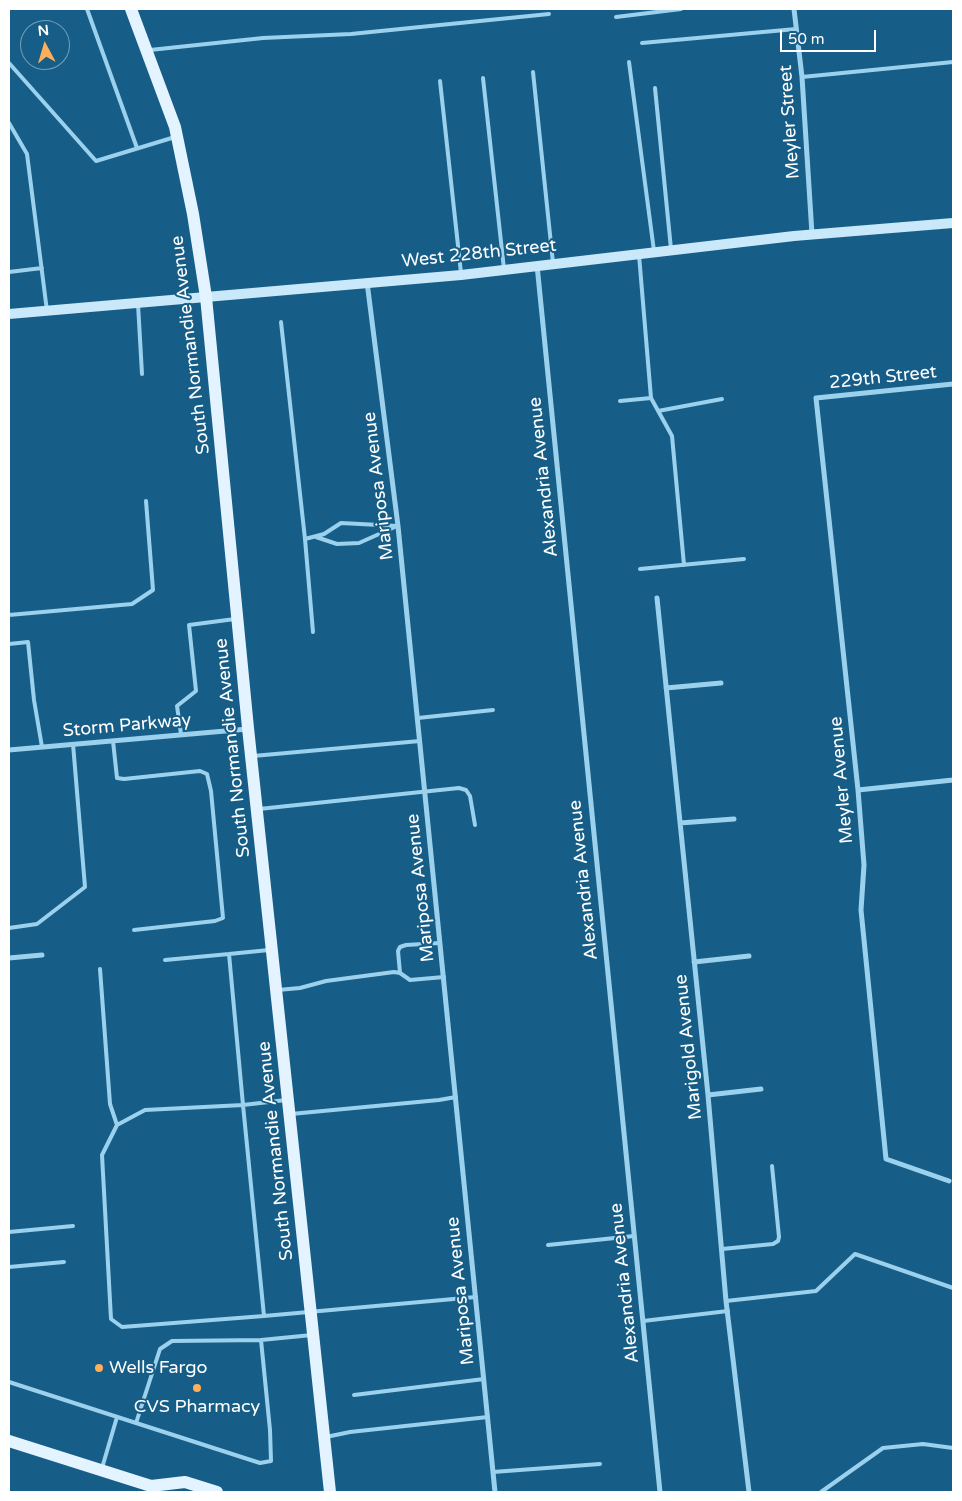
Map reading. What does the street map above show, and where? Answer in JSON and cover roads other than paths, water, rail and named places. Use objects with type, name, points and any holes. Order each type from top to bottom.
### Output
[{"type":"main road","name":"South Normandie Avenue","points":[[131,9],[148,50],[177,136],[206,297],[248,728],[330,1492]]},
{"type":"main road","points":[[9,1441],[154,1489],[184,1482],[217,1492]]},
{"type":"street","name":"Meyler Street","points":[[794,9],[802,77],[812,234]]},
{"type":"street","name":"West 228th Street","points":[[9,314],[461,274],[812,234],[953,223]]},
{"type":"street","name":"Alexandria Avenue","points":[[537,265],[660,1492]]},
{"type":"street","name":"Mariposa Avenue","points":[[367,282],[398,526],[495,1492]]},
{"type":"street","name":"229th Street","points":[[816,398],[953,384]]},
{"type":"street","name":"Meyler Avenue","points":[[816,398],[858,790],[864,865],[861,910],[886,1159],[948,1181]]},
{"type":"street","name":"Marigold Avenue","points":[[657,598],[708,1095],[726,1301],[749,1492]]},
{"type":"street","points":[[666,688],[721,683]]},
{"type":"street","name":"Storm Parkway","points":[[9,750],[248,728]]},
{"type":"street","points":[[858,790],[953,780]]},
{"type":"street","points":[[680,824],[734,819]]},
{"type":"street","points":[[9,958],[42,954]]},
{"type":"street","points":[[694,962],[749,956]]},
{"type":"street","points":[[708,1095],[762,1089]]},
{"type":"lane","points":[[87,9],[137,148]]},
{"type":"lane","points":[[616,17],[680,9]]},
{"type":"lane","points":[[148,50],[263,38],[351,34],[549,14]]},
{"type":"lane","points":[[642,44],[796,28]]},
{"type":"lane","points":[[629,62],[654,251]]},
{"type":"lane","points":[[802,77],[953,62]]},
{"type":"lane","points":[[9,63],[96,161],[177,136]]},
{"type":"lane","points":[[533,72],[553,263]]},
{"type":"lane","points":[[482,78],[504,269]]},
{"type":"lane","points":[[440,81],[461,274]]},
{"type":"lane","points":[[655,88],[671,249]]},
{"type":"lane","points":[[9,123],[28,154],[47,311]]},
{"type":"lane","points":[[639,253],[651,398],[672,436],[684,564]]},
{"type":"lane","points":[[9,272],[42,268]]},
{"type":"lane","points":[[138,304],[142,374]]},
{"type":"lane","points":[[281,322],[305,539],[313,632]]},
{"type":"lane","points":[[620,401],[651,398]]},
{"type":"lane","points":[[658,411],[722,399]]},
{"type":"lane","points":[[9,615],[132,604],[153,590],[146,501]]},
{"type":"lane","points":[[305,539],[316,537],[341,523],[398,526]]},
{"type":"lane","points":[[316,537],[337,544],[359,543],[398,526]]},
{"type":"lane","points":[[640,569],[744,559]]},
{"type":"lane","points":[[181,734],[177,706],[196,691],[189,625],[238,619]]},
{"type":"lane","points":[[9,644],[28,642],[34,700],[42,747]]},
{"type":"lane","points":[[418,718],[493,710]]},
{"type":"lane","points":[[113,741],[117,778],[124,779],[200,771],[207,774],[212,791],[224,918],[215,921],[134,930]]},
{"type":"lane","points":[[251,756],[420,741]]},
{"type":"lane","points":[[9,928],[37,924],[85,887],[72,744]]},
{"type":"lane","points":[[257,809],[459,788],[466,790],[470,796],[475,825]]},
{"type":"lane","points":[[400,973],[398,951],[400,947],[406,944],[440,943]]},
{"type":"lane","points":[[165,960],[272,950]]},
{"type":"lane","points":[[229,954],[264,1316]]},
{"type":"lane","points":[[100,969],[110,1104],[117,1125]]},
{"type":"lane","points":[[276,990],[300,988],[326,981],[394,972],[400,973],[410,980],[444,977]]},
{"type":"lane","points":[[289,1114],[456,1097]]},
{"type":"lane","points":[[288,1100],[243,1105],[145,1110],[117,1125],[102,1155],[111,1319],[122,1327],[476,1298]]},
{"type":"lane","points":[[722,1249],[773,1244],[778,1241],[772,1166]]},
{"type":"lane","points":[[9,1232],[73,1226]]},
{"type":"lane","points":[[548,1245],[634,1236]]},
{"type":"lane","points":[[726,1301],[816,1291],[855,1254],[953,1288]]},
{"type":"lane","points":[[9,1267],[64,1262]]},
{"type":"lane","points":[[643,1321],[728,1311]]},
{"type":"lane","points":[[136,1423],[160,1350],[172,1341],[261,1340],[313,1335]]},
{"type":"lane","points":[[9,1382],[260,1463],[271,1461],[270,1430],[261,1340]]},
{"type":"lane","points":[[354,1395],[484,1379]]},
{"type":"lane","points":[[101,1470],[117,1417]]},
{"type":"lane","points":[[324,1438],[350,1432],[488,1417]]},
{"type":"lane","points":[[821,1492],[883,1448],[922,1444],[953,1448]]},
{"type":"lane","points":[[493,1472],[600,1464]]},
{"type":"place","name":"Wells Fargo","points":[[99,1368]]},
{"type":"place","name":"CVS Pharmacy","points":[[197,1388]]}]
